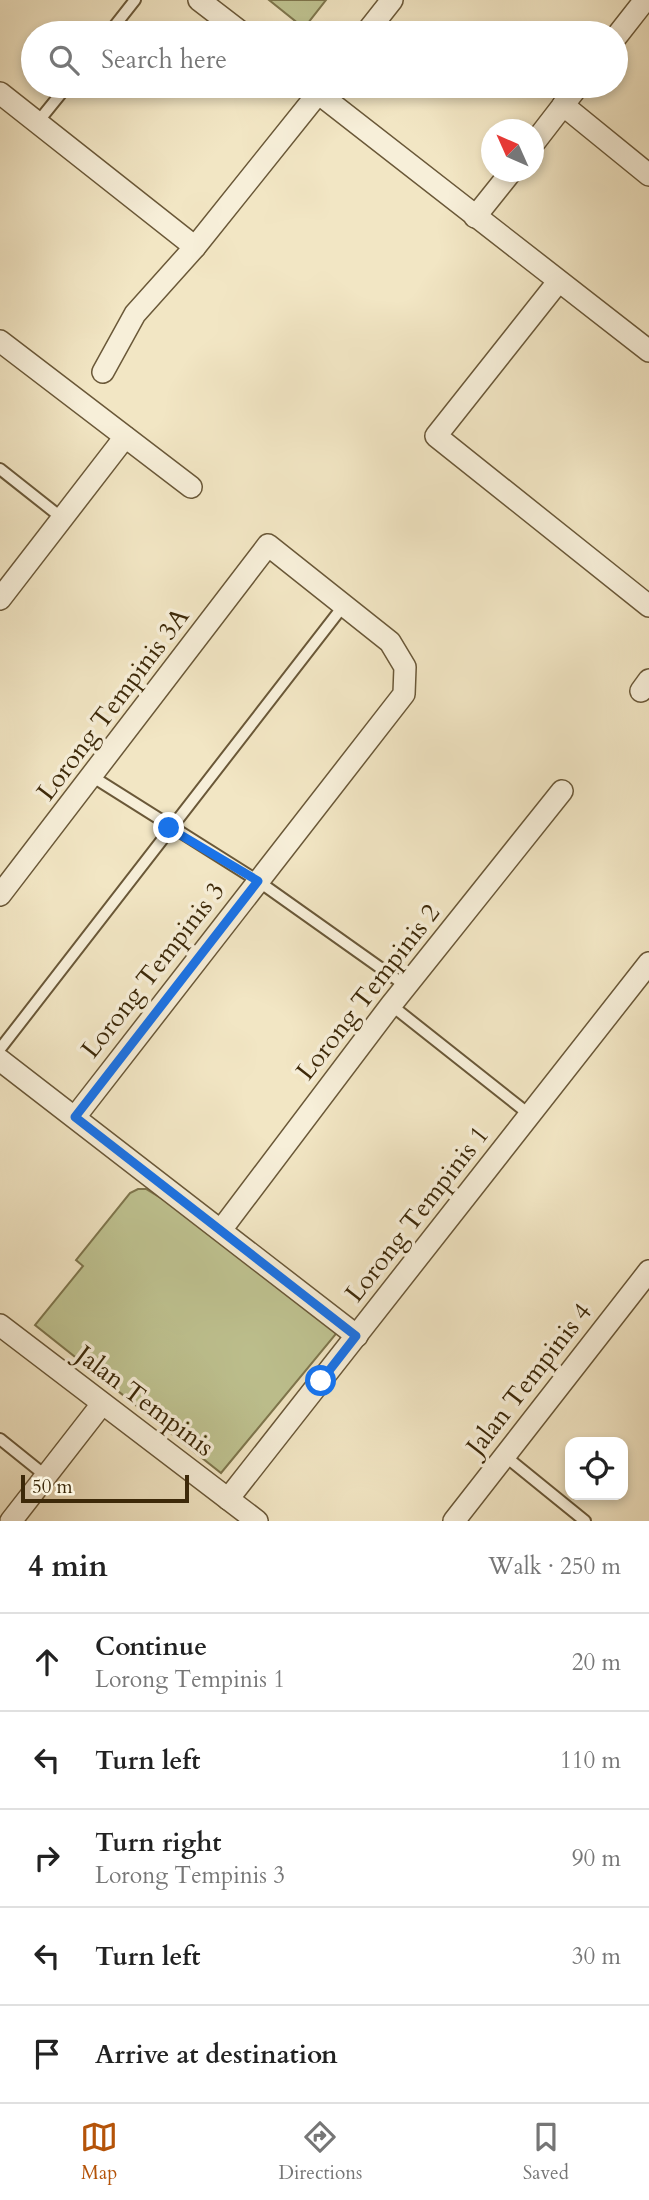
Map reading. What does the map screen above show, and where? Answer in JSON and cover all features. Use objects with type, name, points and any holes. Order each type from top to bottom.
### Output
[{"type":"street","points":[[199,0],[226,21]]},
{"type":"street","points":[[375,21],[392,0]]},
{"type":"street","points":[[628,22],[645,0]]},
{"type":"street","points":[[0,93],[195,247]]},
{"type":"street","points":[[103,372],[135,314],[195,247],[310,98]]},
{"type":"street","points":[[330,98],[475,217],[649,351]]},
{"type":"street","points":[[544,130],[569,98]]},
{"type":"street","points":[[563,105],[649,175]]},
{"type":"street","points":[[475,217],[503,182]]},
{"type":"street","points":[[558,282],[436,436],[649,606]]},
{"type":"street","points":[[0,341],[191,488]]},
{"type":"street","points":[[0,599],[125,437]]},
{"type":"street","name":"Lorong Tempinis 3","points":[[75,1117],[404,694],[405,667],[390,642],[268,545]]},
{"type":"street","name":"Lorong Tempinis 3A","points":[[0,895],[93,777],[268,545]]},
{"type":"street","name":"Lorong Tempinis 2","points":[[221,1230],[391,1005],[562,791]]},
{"type":"street","name":"Lorong Tempinis 1","points":[[228,1499],[649,963]]},
{"type":"street","points":[[0,1060],[356,1336]]},
{"type":"street","name":"Jalan Tempinis 4","points":[[454,1521],[649,1271]]},
{"type":"street","name":"Jalan Tempinis","points":[[0,1325],[257,1521]]},
{"type":"street","points":[[11,1521],[102,1404]]},
{"type":"lane","points":[[118,21],[135,0]]},
{"type":"lane","points":[[37,123],[57,98]]},
{"type":"lane","points":[[0,469],[62,518]]},
{"type":"lane","points":[[0,1049],[344,605]]},
{"type":"lane","points":[[93,777],[169,828],[258,881],[406,986]]},
{"type":"lane","points":[[391,1005],[530,1115]]},
{"type":"lane","points":[[0,1439],[46,1476]]},
{"type":"lane","points":[[505,1456],[585,1521]]},
{"type":"green space","points":[[269,0],[326,0],[310,21],[295,21]]},
{"type":"green space","points":[[146,1189],[200,1222],[340,1329],[221,1473],[35,1325],[83,1266],[76,1260],[130,1193]]},
{"type":"route","points":[[169,828],[258,881],[75,1117],[356,1336],[321,1381]]}]
